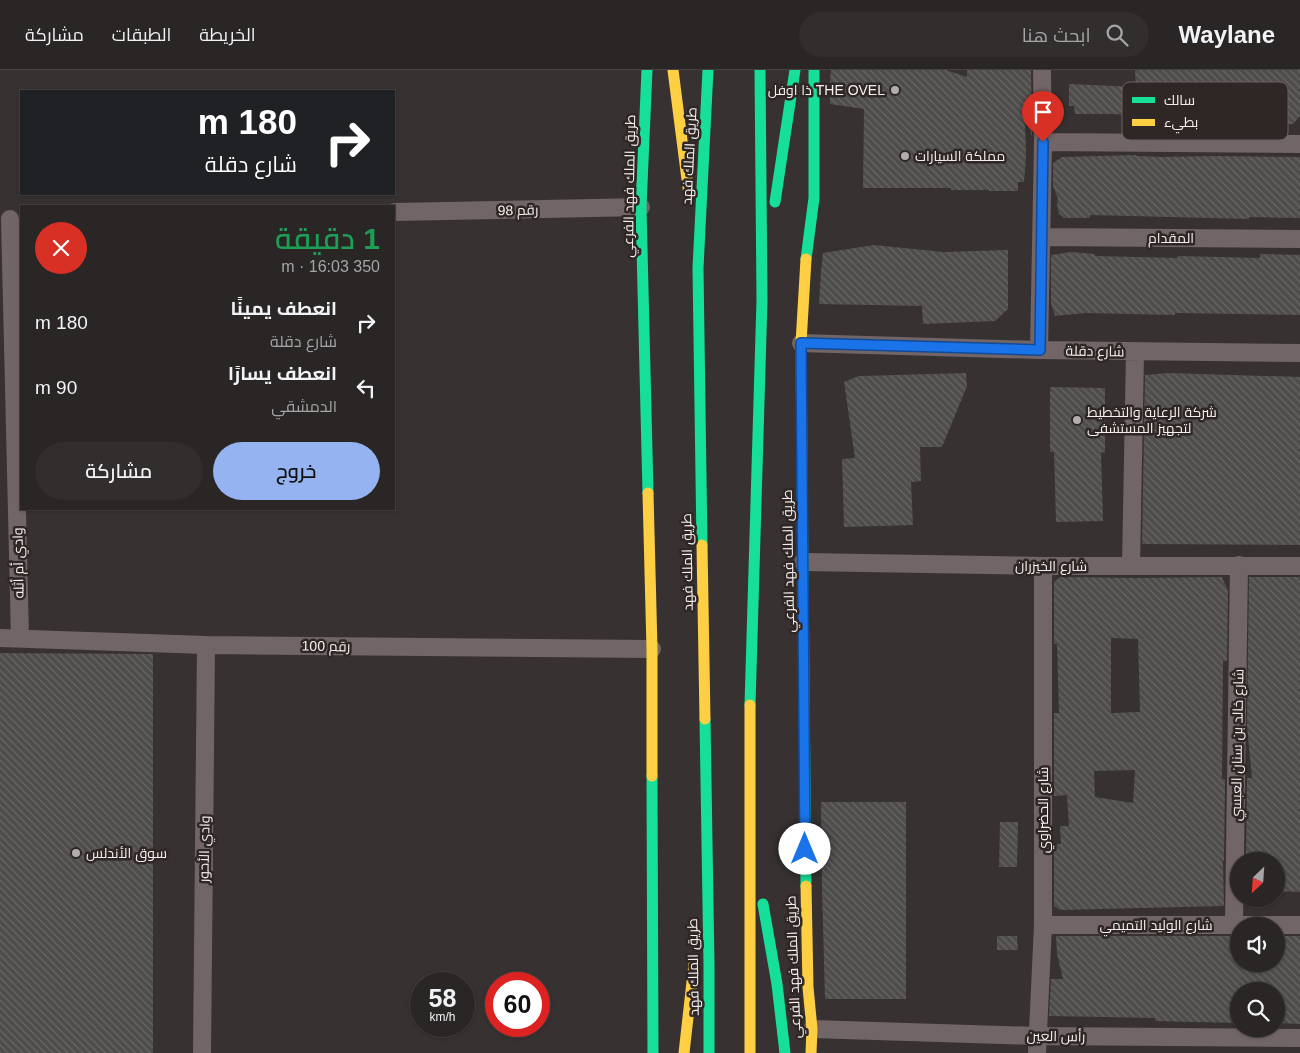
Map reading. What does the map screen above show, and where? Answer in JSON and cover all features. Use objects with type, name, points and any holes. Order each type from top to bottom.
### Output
[{"type":"main road","name":"طريق الملك فهد الفرعي","points":[[647,70],[641,207],[652,649],[654,1053]]},
{"type":"main road","points":[[673,70],[698,268]]},
{"type":"main road","name":"طريق الملك فهد","points":[[708,70],[698,268],[709,1053]]},
{"type":"main road","points":[[750,1053],[750,707],[762,300],[760,70]]},
{"type":"main road","points":[[762,300],[794,70]]},
{"type":"main road","name":"طريق الملك فهد الفرعي","points":[[811,1053],[812,1030],[808,987],[806,888],[801,343],[805,269],[814,198],[814,70]]},
{"type":"main road","points":[[750,830],[779,993],[785,1053]]},
{"type":"main road","points":[[684,1053],[697,952],[708,939]]},
{"type":"street","points":[[1040,350],[1043,142],[1042,70]]},
{"type":"street","points":[[1043,142],[1300,144]]},
{"type":"street","name":"رقم 98","points":[[395,212],[641,207]]},
{"type":"street","name":"وادي أم أثله","points":[[11,218],[20,638]]},
{"type":"street","name":"المقدام","points":[[1042,238],[1300,239]]},
{"type":"street","name":"شارع دقلة","points":[[801,343],[1135,352],[1300,353]]},
{"type":"street","points":[[1131,566],[1135,352]]},
{"type":"street","name":"شارع الخيزران","points":[[803,562],[1043,566],[1300,566]]},
{"type":"street","name":"شارع خالد بن سنان العبسي","points":[[1234,917],[1239,565]]},
{"type":"street","name":"شارع الحضراوي","points":[[1038,1044],[1043,925],[1043,566]]},
{"type":"street","name":"رقم 100","points":[[0,638],[206,645],[652,649]]},
{"type":"street","name":"وادي الأحور","points":[[202,1053],[206,645]]},
{"type":"street","name":"شارع الوليد التميمي","points":[[1043,925],[1230,925]]},
{"type":"street","name":"شارع الوليد التميمي","points":[[1285,926],[1300,926]]},
{"type":"street","name":"رأس العين","points":[[812,1030],[1038,1044],[1300,1038]]},
{"type":"building","points":[[831,70],[946,70],[967,77],[967,70],[1031,70],[1032,136],[1025,121],[1026,156],[1024,182],[1018,182],[1018,191],[951,190],[951,188],[863,188],[864,109],[830,104]]},
{"type":"building","points":[[1135,70],[1300,70],[1300,116],[1293,124],[1288,124],[1288,82],[1136,82]]},
{"type":"building","points":[[1069,84],[1122,86],[1122,114],[1075,114],[1074,106],[1069,106]]},
{"type":"building","points":[[1136,155],[1162,157],[1300,157],[1300,218],[1249,217],[1249,219],[1090,215],[1090,218],[1064,218],[1059,214],[1058,199],[1053,186],[1053,163],[1062,157]]},
{"type":"building","points":[[874,245],[943,252],[1008,250],[1008,309],[995,321],[923,324],[922,306],[819,304],[823,253]]},
{"type":"building","points":[[1071,252],[1095,254],[1095,256],[1177,258],[1178,256],[1260,258],[1260,254],[1300,255],[1300,315],[1085,313],[1055,316],[1051,303],[1051,255]]},
{"type":"building","points":[[966,373],[967,386],[942,447],[920,447],[921,481],[911,482],[913,525],[844,527],[842,459],[855,458],[844,382],[859,376]]},
{"type":"building","points":[[1169,373],[1300,377],[1300,545],[1142,544],[1145,375]]},
{"type":"building","points":[[1050,387],[1105,388],[1105,453],[1101,452],[1103,521],[1056,522],[1054,452],[1050,452]]},
{"type":"building","points":[[1060,577],[1222,577],[1228,591],[1227,661],[1223,661],[1222,779],[1225,779],[1224,906],[1060,910],[1054,906],[1054,844],[1061,844],[1060,826],[1069,826],[1067,795],[1054,796],[1054,713],[1059,713],[1057,644],[1054,644],[1054,582]],"holes":[[[1111,638],[1138,639],[1140,712],[1111,713]],[[1135,770],[1133,803],[1095,797],[1094,771]]]},
{"type":"building","points":[[1249,577],[1300,577],[1300,892],[1285,891],[1285,852],[1246,852],[1247,778],[1252,778],[1247,727]]},
{"type":"building","name":"سوق الأندلس","points":[[0,653],[153,654],[153,1053],[0,1053]]},
{"type":"building","points":[[821,802],[906,802],[906,999],[825,999]]},
{"type":"building","points":[[1000,822],[1018,822],[1017,867],[999,867]]},
{"type":"building","points":[[997,936],[1017,936],[1018,950],[997,950]]},
{"type":"building","points":[[1056,936],[1230,936],[1230,972],[1285,972],[1285,936],[1300,936],[1300,1024],[1285,1023],[1285,982],[1230,982],[1230,1023],[1155,1021],[1155,1018],[1049,1016],[1051,979],[1063,979],[1057,954]]},
{"type":"traffic: fast","points":[[647,70],[641,207],[648,493]]},
{"type":"traffic: fast","points":[[702,545],[698,268],[708,70]]},
{"type":"traffic: fast","points":[[750,705],[762,300],[760,70]]},
{"type":"traffic: fast","points":[[775,202],[795,70]]},
{"type":"traffic: fast","points":[[806,259],[814,198],[814,70]]},
{"type":"traffic: fast","points":[[802,468],[806,886]]},
{"type":"traffic: fast","points":[[705,719],[709,1053]]},
{"type":"traffic: fast","points":[[652,776],[653,1053]]},
{"type":"traffic: fast","points":[[763,904],[777,984],[785,1053]]},
{"type":"traffic: slow","points":[[673,70],[689,195]]},
{"type":"traffic: slow","points":[[802,468],[801,343],[806,259]]},
{"type":"traffic: slow","points":[[648,493],[652,649],[652,776]]},
{"type":"traffic: slow","points":[[702,545],[705,719]]},
{"type":"traffic: slow","points":[[750,705],[750,1053]]},
{"type":"traffic: slow","points":[[806,886],[808,987],[812,1029],[811,1053]]},
{"type":"traffic: slow","points":[[684,1053],[694,964]]},
{"type":"place","name":"ذا اوفل THE OVEL","points":[[895,90]]},
{"type":"place","name":"مملكة السيارات","points":[[905,156]]},
{"type":"place","name":"شركة الرعاية والتخطيط لتجهيز المستشفى","points":[[1077,420]]},
{"type":"place","name":"سوق الأندلس","points":[[76,853]]},
{"type":"route","points":[[805,849],[801,343],[1040,350],[1043,142]]}]
